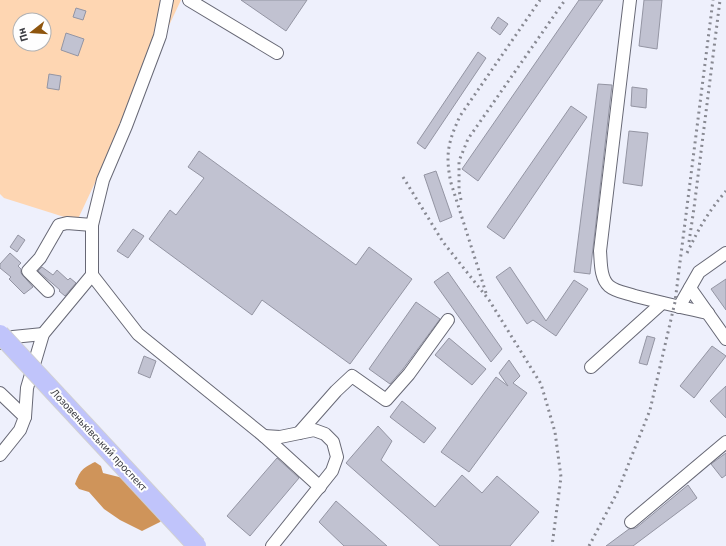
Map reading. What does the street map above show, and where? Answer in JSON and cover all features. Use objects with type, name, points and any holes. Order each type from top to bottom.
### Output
[{"type":"highway","name":"Лозовеньківський проспект","points":[[0,334],[197,546]]},
{"type":"street","points":[[167,0],[160,36],[104,180],[92,225],[92,275],[138,334],[264,436],[320,487]]},
{"type":"street","points":[[188,0],[277,53]]},
{"type":"street","points":[[630,0],[600,251],[601,267],[604,278],[609,286],[618,291],[662,303],[708,313]]},
{"type":"street","points":[[48,291],[28,271],[40,258],[59,225],[67,223],[92,225]]},
{"type":"street","points":[[679,307],[699,272],[726,253]]},
{"type":"street","points":[[0,455],[20,430],[25,417],[27,388],[38,348],[44,334],[92,275]]},
{"type":"street","points":[[690,288],[726,339]]},
{"type":"street","points":[[591,367],[662,303]]},
{"type":"street","points":[[299,433],[336,391],[352,376],[386,400],[409,374],[448,320]]},
{"type":"street","points":[[0,343],[13,337],[44,334]]},
{"type":"street","points":[[0,393],[25,417]]},
{"type":"street","points":[[264,436],[280,437],[314,430],[325,434],[333,442],[337,457],[332,471],[272,546]]},
{"type":"street","points":[[631,522],[726,442]]},
{"type":"shaded area","points":[[0,0],[181,0],[77,221],[4,198],[0,194]]},
{"type":"shaded area","points":[[95,462],[101,466],[103,473],[131,480],[171,509],[160,522],[142,531],[120,520],[104,509],[89,492],[79,489],[75,484],[82,470]]},
{"type":"building","points":[[241,0],[307,0],[286,31]]},
{"type":"building","points":[[579,0],[603,0],[478,181],[462,169]]},
{"type":"building","points":[[644,0],[662,0],[657,49],[639,46]]},
{"type":"building","points":[[76,8],[86,11],[83,20],[73,17]]},
{"type":"building","points":[[498,17],[508,24],[500,35],[491,28]]},
{"type":"building","points":[[66,33],[84,39],[78,56],[61,50]]},
{"type":"building","points":[[478,52],[486,58],[425,149],[417,143]]},
{"type":"building","points":[[49,74],[61,76],[59,90],[47,88]]},
{"type":"building","points":[[598,84],[612,85],[590,274],[574,272]]},
{"type":"building","points":[[632,87],[647,89],[646,108],[631,106]]},
{"type":"building","points":[[571,106],[587,117],[504,239],[487,227]]},
{"type":"building","points":[[629,131],[648,133],[642,186],[623,183]]},
{"type":"building","points":[[199,151],[356,265],[369,247],[412,279],[350,364],[262,300],[252,315],[149,239],[170,210],[176,215],[204,178],[188,167]]},
{"type":"building","points":[[436,171],[452,217],[440,222],[424,175]]},
{"type":"building","points":[[133,229],[144,236],[128,258],[117,251]]},
{"type":"building","points":[[18,235],[25,240],[17,252],[10,247]]},
{"type":"building","points":[[10,253],[21,263],[18,266],[21,269],[21,273],[33,287],[24,294],[9,279],[11,277],[0,268],[0,264]]},
{"type":"building","points":[[42,267],[53,275],[57,270],[68,280],[70,278],[76,283],[65,296],[38,271]]},
{"type":"building","points":[[510,267],[546,321],[574,280],[588,289],[556,336],[533,320],[527,324],[496,277]]},
{"type":"building","points":[[448,272],[502,349],[491,362],[434,282]]},
{"type":"building","points":[[726,279],[726,310],[711,289]]},
{"type":"building","points":[[416,302],[440,319],[390,384],[369,369]]},
{"type":"building","points":[[647,336],[655,338],[647,365],[639,363]]},
{"type":"building","points":[[449,338],[486,369],[472,385],[435,355]]},
{"type":"building","points":[[712,346],[726,356],[694,398],[680,386]]},
{"type":"building","points":[[144,356],[156,361],[150,378],[138,373]]},
{"type":"building","points":[[509,360],[520,376],[513,383],[527,393],[469,472],[441,452],[496,377],[508,386],[499,373]]},
{"type":"building","points":[[726,386],[726,418],[710,401]]},
{"type":"building","points":[[402,401],[436,428],[424,443],[390,417]]},
{"type":"building","points":[[378,426],[392,441],[381,460],[435,507],[462,475],[482,493],[497,476],[539,512],[510,546],[440,546],[346,463]]},
{"type":"building","points":[[726,453],[726,475],[722,478],[711,464]]},
{"type":"building","points":[[277,458],[299,478],[250,536],[227,516]]},
{"type":"building","points":[[688,485],[697,498],[633,546],[606,546],[629,529],[636,528]]},
{"type":"building","points":[[336,501],[387,546],[344,546],[319,522]]},
{"type":"railway","points":[[486,293],[451,183],[448,164],[450,141],[460,116],[540,0]]},
{"type":"railway","points":[[461,200],[459,190],[459,161],[468,139],[565,0]]},
{"type":"railway","points":[[589,546],[617,493],[650,410],[675,302],[713,0]]},
{"type":"railway","points":[[689,242],[720,0]]},
{"type":"railway","points":[[403,177],[443,242],[489,300],[541,384],[555,432],[561,477],[552,546]]},
{"type":"railway","points":[[687,253],[704,220],[726,191]]}]
